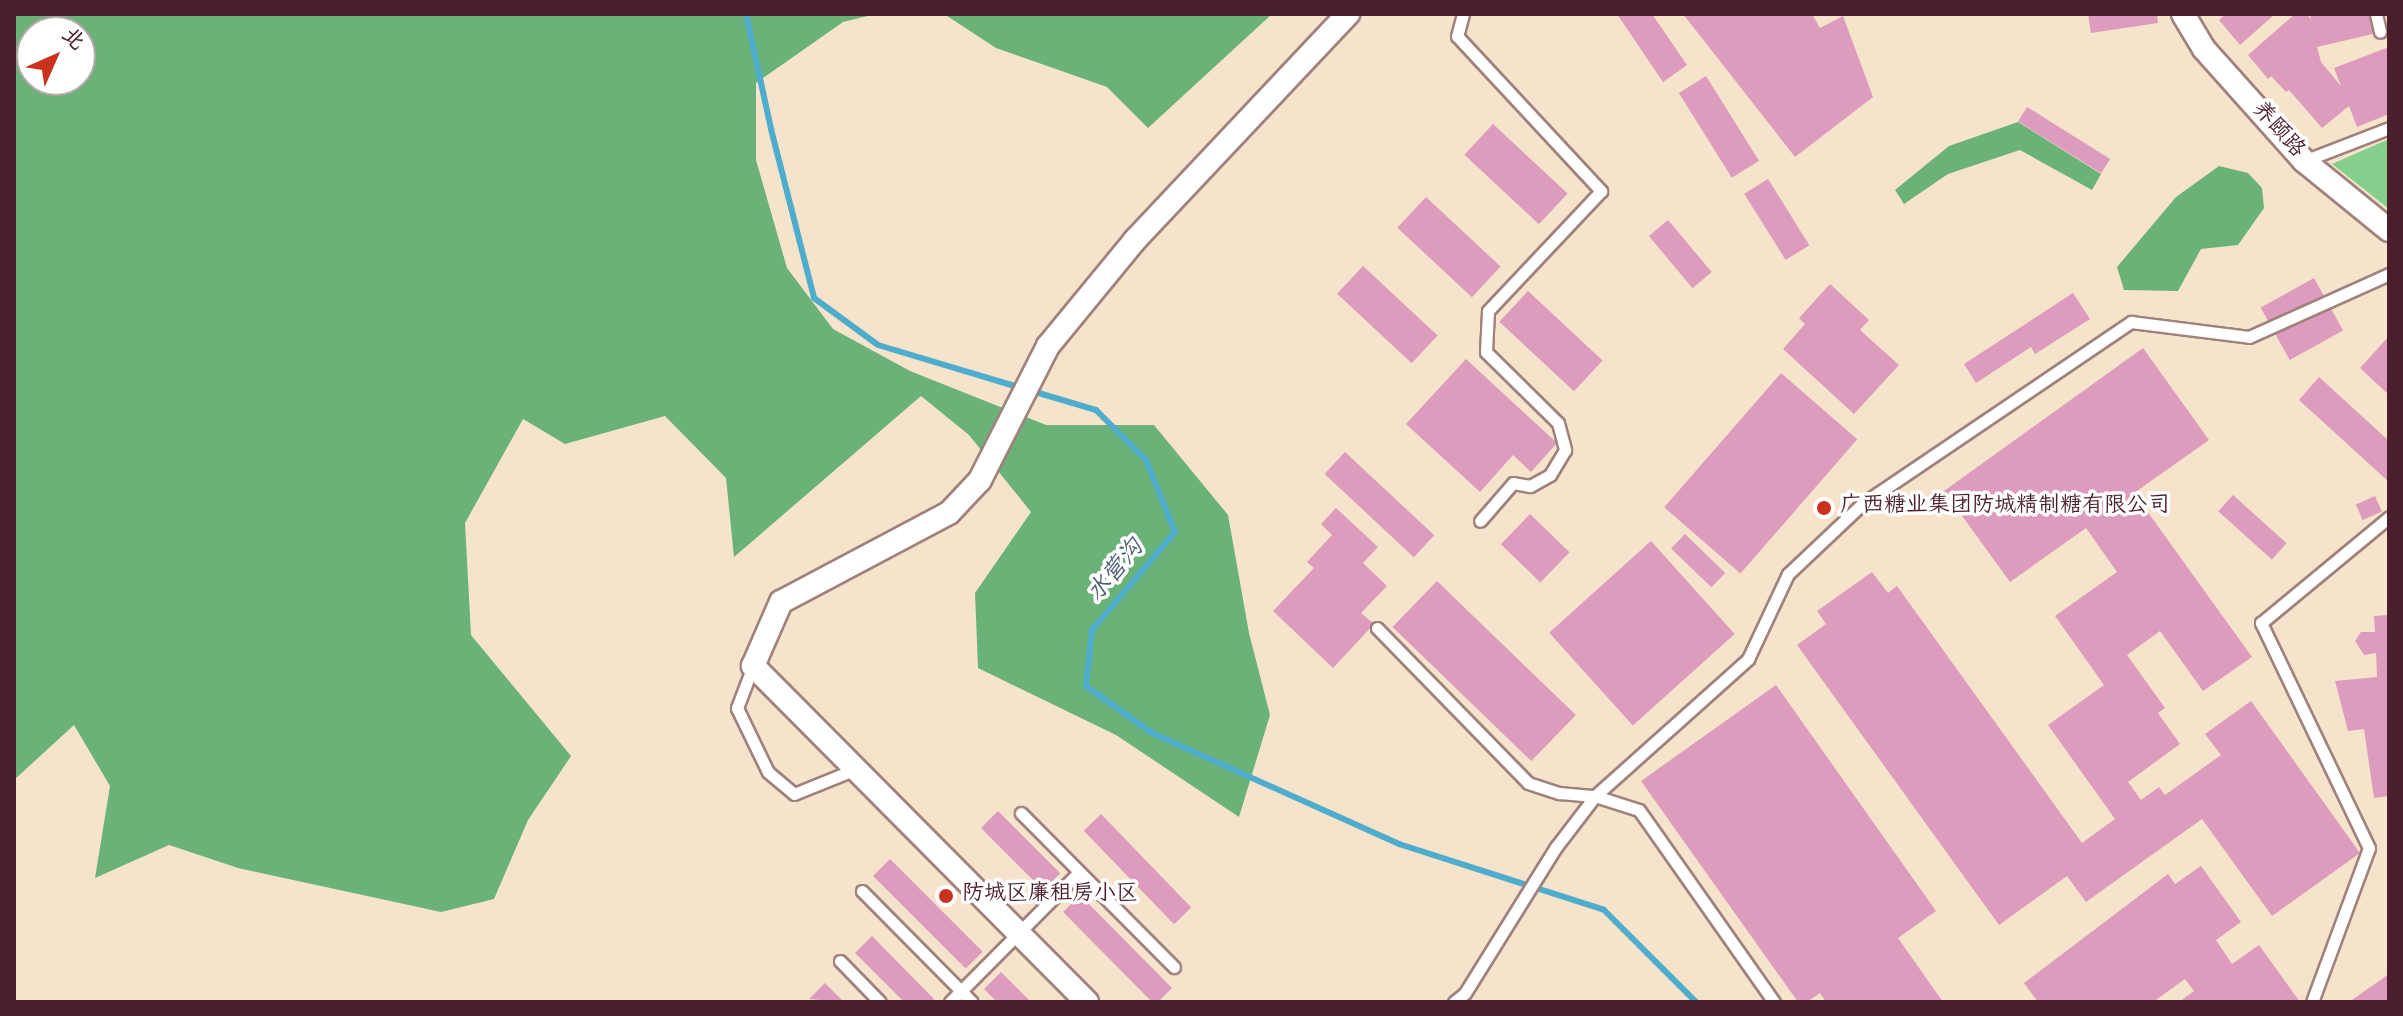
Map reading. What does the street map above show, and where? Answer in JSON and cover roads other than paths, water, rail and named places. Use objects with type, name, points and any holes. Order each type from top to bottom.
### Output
[{"type":"street","points":[[1087,1002],[753,666],[781,602],[949,513],[980,480],[1048,346],[1135,240],[1348,14]]},
{"type":"street","name":"养颐路","points":[[2183,14],[2212,59],[2304,161],[2389,230]]},
{"type":"lane","points":[[1463,14],[1457,36],[1601,191],[1488,311],[1486,352],[1558,423],[1565,450],[1550,475],[1530,486],[1513,483],[1480,521]]},
{"type":"lane","points":[[2376,14],[2380,32]]},
{"type":"lane","points":[[2304,161],[2389,128]]},
{"type":"lane","points":[[1454,1002],[1465,993],[1556,847],[1595,796],[1748,659],[1788,574],[1862,504],[2131,322],[2249,337],[2389,274]]},
{"type":"lane","points":[[2312,1002],[2369,848],[2261,623],[2389,517]]},
{"type":"lane","points":[[1377,628],[1528,783],[1559,793],[1595,796],[1639,810],[1774,1002]]},
{"type":"lane","points":[[753,666],[737,708],[768,772],[794,794],[856,769]]},
{"type":"lane","points":[[1021,813],[1174,967]]},
{"type":"lane","points":[[950,1002],[1079,872]]},
{"type":"lane","points":[[862,891],[972,1002]]},
{"type":"lane","points":[[840,961],[880,1002]]},
{"type":"waterway","name":"水营沟","points":[[746,14],[771,129],[814,298],[878,345],[1021,388]]},
{"type":"waterway","name":"水营沟","points":[[1032,391],[1096,410],[1146,460],[1175,532],[1092,630],[1086,686],[1152,733],[1399,844],[1604,910],[1696,1002]]},
{"type":"place","name":"广西糖业集团防城精制糖有限公司","points":[[1824,508]]},
{"type":"place","name":"防城区廉租房小区","points":[[946,896]]}]
